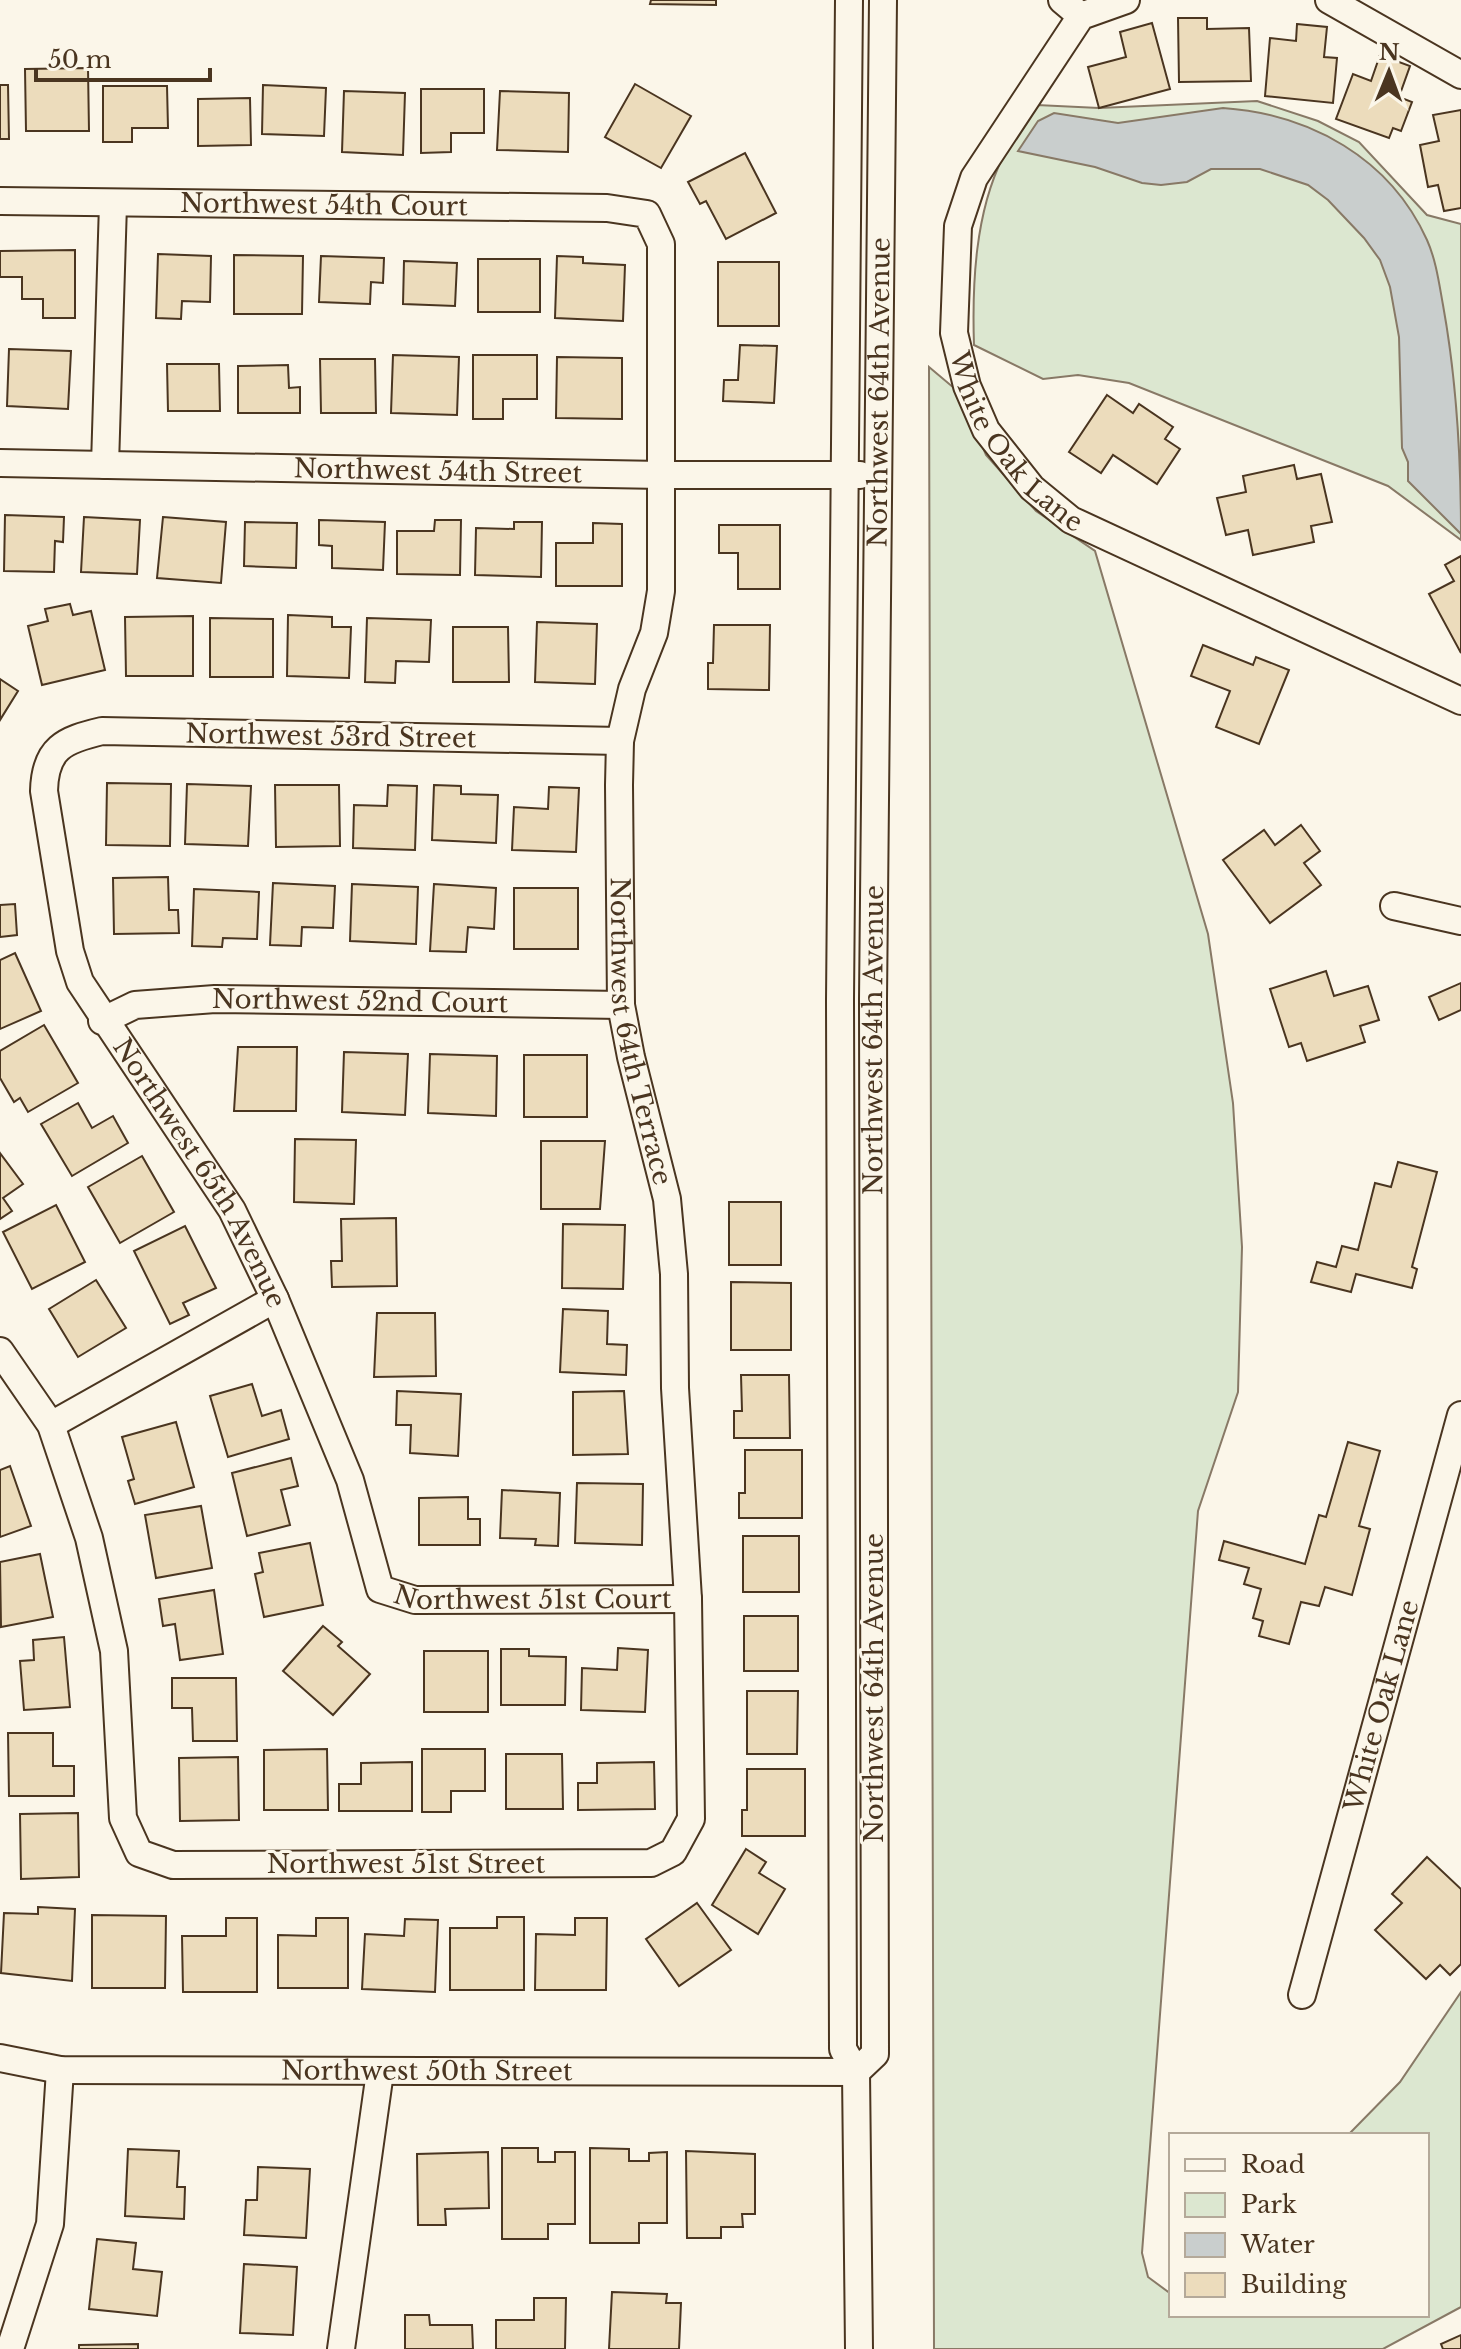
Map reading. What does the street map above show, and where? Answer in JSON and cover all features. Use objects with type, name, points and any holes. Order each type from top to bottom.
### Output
[{"type":"street","name":"Northwest 64th Avenue","points":[[849,0],[840,984],[843,2049],[856,2072],[859,2349]]},
{"type":"street","name":"Northwest 64th Avenue","points":[[856,2072],[875,2054],[873,1000],[883,0]]},
{"type":"street","name":"White Oak Lane","points":[[1126,0],[1072,8],[974,178],[958,226],[954,333],[967,386],[986,430],[1032,488],[1071,520],[1461,701]]},
{"type":"street","points":[[1329,0],[1461,75]]},
{"type":"street","name":"Northwest 54th Court","points":[[0,201],[607,208],[647,214]]},
{"type":"street","points":[[105,465],[113,204]]},
{"type":"street","name":"Northwest 64th Terrace","points":[[647,214],[661,244],[661,591],[654,633],[632,689],[620,741],[621,1005],[667,1199],[674,1274],[675,1388],[688,1599],[691,1819],[673,1852]]},
{"type":"street","name":"Northwest 54th Street","points":[[0,463],[662,475],[877,475]]},
{"type":"street","name":"Northwest 53rd Street","points":[[50,758],[74,738],[102,731],[620,741]]},
{"type":"street","name":"Northwest 65th Avenue","points":[[50,758],[44,771],[44,791],[70,951],[80,982],[102,1021],[232,1210],[275,1299],[350,1480],[380,1589]]},
{"type":"street","points":[[1394,906],[1461,921]]},
{"type":"street","name":"Northwest 52nd Court","points":[[102,1021],[135,1005],[200,999],[621,1005]]},
{"type":"street","points":[[0,1351],[51,1425],[275,1299]]},
{"type":"street","name":"White Oak Lane","points":[[1302,1995],[1461,1415]]},
{"type":"street","name":"Northwest 51st Street","points":[[51,1425],[89,1538],[114,1651],[123,1818],[139,1853],[173,1865],[651,1863],[673,1852]]},
{"type":"street","name":"Northwest 51st Court","points":[[380,1589],[415,1600],[688,1599]]},
{"type":"street","name":"Northwest 50th Street","points":[[0,2058],[60,2070],[856,2072]]},
{"type":"street","points":[[10,2349],[50,2224],[60,2070]]},
{"type":"street","points":[[341,2349],[380,2072]]},
{"type":"green space","points":[[1257,101],[1318,121],[1359,142],[1427,215],[1461,224],[1461,540],[1388,486],[1129,383],[1078,375],[1043,379],[974,345],[977,250],[986,202],[1003,157],[1037,105],[1099,108]]},
{"type":"green space","points":[[929,367],[960,393],[986,455],[1036,511],[1095,551],[1208,934],[1233,1103],[1242,1247],[1238,1392],[1198,1511],[1142,2253],[1148,2277],[1169,2293],[1169,2317],[1429,2317],[1429,2133],[1350,2133],[1400,2082],[1461,1992],[1461,2307],[1383,2349],[934,2349]]},
{"type":"water","points":[[1223,108],[1286,120],[1344,146],[1392,186],[1411,211],[1433,256],[1448,334],[1457,419],[1461,534],[1408,481],[1408,462],[1402,448],[1399,337],[1390,287],[1380,260],[1328,200],[1308,185],[1260,169],[1211,169],[1187,182],[1161,185],[1142,183],[1095,167],[1018,151],[1038,121],[1054,113],[1118,123]]},
{"type":"building","points":[[651,0],[716,0],[716,5],[650,4]]},
{"type":"building","points":[[1178,18],[1207,18],[1207,29],[1249,28],[1251,81],[1179,82]]},
{"type":"building","points":[[1152,23],[1170,89],[1099,108],[1088,67],[1126,57],[1120,32]]},
{"type":"building","points":[[1297,24],[1327,27],[1324,57],[1337,58],[1333,103],[1265,96],[1270,38],[1296,41]]},
{"type":"building","points":[[1380,55],[1410,66],[1399,97],[1412,102],[1401,131],[1393,128],[1389,138],[1336,119],[1353,74],[1371,81]]},
{"type":"building","points":[[88,68],[89,131],[26,131],[25,69]]},
{"type":"building","points":[[635,84],[691,116],[661,168],[605,137]]},
{"type":"building","points":[[0,85],[8,85],[9,139],[0,139]]},
{"type":"building","points":[[263,85],[326,88],[324,136],[262,134]]},
{"type":"building","points":[[103,86],[167,86],[168,128],[132,128],[132,142],[103,142]]},
{"type":"building","points":[[421,89],[484,89],[484,133],[451,133],[451,152],[421,153]]},
{"type":"building","points":[[344,91],[405,93],[403,155],[342,152]]},
{"type":"building","points":[[500,91],[569,93],[568,152],[497,150]]},
{"type":"building","points":[[250,98],[251,145],[198,146],[198,99]]},
{"type":"building","points":[[1461,110],[1461,208],[1444,211],[1438,185],[1428,187],[1420,145],[1439,141],[1433,115]]},
{"type":"building","points":[[745,153],[776,213],[726,239],[706,201],[700,204],[688,182]]},
{"type":"building","points":[[75,250],[75,318],[43,318],[43,299],[22,299],[22,277],[0,277],[0,251]]},
{"type":"building","points":[[158,254],[211,256],[210,302],[182,301],[181,319],[156,318]]},
{"type":"building","points":[[234,255],[303,256],[302,314],[234,314]]},
{"type":"building","points":[[321,256],[384,258],[383,283],[371,282],[370,304],[319,302]]},
{"type":"building","points":[[557,256],[583,257],[583,263],[625,265],[623,321],[555,318]]},
{"type":"building","points":[[478,259],[540,259],[540,312],[478,312]]},
{"type":"building","points":[[404,261],[457,263],[455,306],[403,304]]},
{"type":"building","points":[[718,262],[779,262],[779,326],[718,326]]},
{"type":"building","points":[[740,345],[777,346],[774,403],[723,401],[724,380],[738,380]]},
{"type":"building","points":[[9,349],[71,351],[68,409],[7,406]]},
{"type":"building","points":[[393,355],[459,357],[457,415],[391,413]]},
{"type":"building","points":[[473,355],[537,355],[537,399],[503,399],[503,419],[473,419]]},
{"type":"building","points":[[557,357],[622,358],[622,419],[556,418]]},
{"type":"building","points":[[320,359],[375,359],[376,413],[321,413]]},
{"type":"building","points":[[167,364],[219,364],[220,411],[168,411]]},
{"type":"building","points":[[288,365],[289,388],[300,387],[300,413],[238,413],[238,366]]},
{"type":"building","points":[[1107,395],[1133,413],[1139,404],[1173,427],[1165,439],[1180,449],[1157,484],[1113,455],[1101,473],[1069,452]]},
{"type":"building","points":[[1294,465],[1297,479],[1321,474],[1332,522],[1311,526],[1314,542],[1253,555],[1248,530],[1226,535],[1217,498],[1246,492],[1243,476]]},
{"type":"building","points":[[5,515],[64,517],[63,542],[55,541],[54,572],[4,571]]},
{"type":"building","points":[[84,517],[140,520],[137,574],[81,572]]},
{"type":"building","points":[[163,517],[226,522],[221,583],[157,578]]},
{"type":"building","points":[[319,520],[385,522],[383,570],[332,568],[332,546],[319,545]]},
{"type":"building","points":[[435,520],[461,520],[460,575],[397,574],[397,531],[434,531]]},
{"type":"building","points":[[245,522],[297,523],[296,568],[244,566]]},
{"type":"building","points":[[514,522],[542,522],[541,577],[475,575],[476,528],[514,529]]},
{"type":"building","points":[[593,523],[622,524],[622,586],[556,586],[556,543],[593,543]]},
{"type":"building","points":[[719,525],[780,525],[780,589],[738,589],[738,553],[719,553]]},
{"type":"building","points":[[1461,556],[1461,653],[1429,594],[1454,581],[1445,565]]},
{"type":"building","points":[[70,604],[73,615],[91,611],[105,670],[42,685],[28,626],[48,621],[45,609]]},
{"type":"building","points":[[288,615],[332,617],[332,627],[351,627],[349,678],[287,676]]},
{"type":"building","points":[[193,616],[193,676],[126,676],[125,617]]},
{"type":"building","points":[[210,618],[273,619],[273,677],[210,677]]},
{"type":"building","points":[[367,618],[431,620],[429,662],[396,661],[395,683],[365,682]]},
{"type":"building","points":[[537,622],[597,624],[595,684],[535,682]]},
{"type":"building","points":[[714,625],[770,625],[769,690],[708,689],[708,663],[713,663]]},
{"type":"building","points":[[453,627],[508,627],[509,682],[453,682]]},
{"type":"building","points":[[1203,645],[1253,665],[1256,657],[1289,670],[1259,744],[1216,727],[1230,691],[1191,676]]},
{"type":"building","points":[[0,679],[18,691],[0,720]]},
{"type":"building","points":[[107,783],[171,784],[170,846],[106,845]]},
{"type":"building","points":[[187,784],[251,786],[248,846],[185,844]]},
{"type":"building","points":[[275,785],[339,785],[340,846],[276,847]]},
{"type":"building","points":[[388,785],[417,786],[415,850],[353,848],[354,805],[387,806]]},
{"type":"building","points":[[434,785],[461,786],[461,794],[498,795],[496,843],[432,840]]},
{"type":"building","points":[[549,787],[579,788],[576,852],[512,850],[514,807],[548,809]]},
{"type":"building","points":[[1301,825],[1320,851],[1304,863],[1321,885],[1270,923],[1223,860],[1264,830],[1275,845]]},
{"type":"building","points":[[168,877],[169,910],[178,910],[179,933],[114,934],[113,878]]},
{"type":"building","points":[[273,883],[335,886],[333,928],[302,927],[301,946],[270,945]]},
{"type":"building","points":[[352,884],[418,887],[416,944],[350,941]]},
{"type":"building","points":[[434,884],[496,888],[494,929],[468,927],[466,952],[430,951]]},
{"type":"building","points":[[514,888],[578,888],[578,949],[514,949]]},
{"type":"building","points":[[194,889],[259,892],[257,939],[223,938],[222,947],[192,946]]},
{"type":"building","points":[[15,904],[17,935],[0,937],[0,905]]},
{"type":"building","points":[[15,953],[41,1011],[0,1029],[0,960]]},
{"type":"building","points":[[1326,971],[1334,996],[1368,986],[1379,1020],[1360,1026],[1365,1042],[1307,1061],[1301,1043],[1289,1047],[1270,989]]},
{"type":"building","points":[[1461,983],[1461,1010],[1439,1020],[1429,997]]},
{"type":"building","points":[[44,1025],[78,1083],[28,1112],[20,1098],[14,1102],[0,1078],[0,1051]]},
{"type":"building","points":[[238,1047],[297,1047],[296,1111],[234,1111]]},
{"type":"building","points":[[344,1052],[408,1054],[405,1115],[342,1112]]},
{"type":"building","points":[[430,1054],[497,1056],[496,1116],[428,1113]]},
{"type":"building","points":[[524,1055],[587,1055],[587,1117],[524,1117]]},
{"type":"building","points":[[78,1103],[92,1128],[113,1116],[128,1143],[72,1176],[41,1124]]},
{"type":"building","points":[[295,1139],[356,1140],[354,1204],[294,1202]]},
{"type":"building","points":[[541,1141],[605,1141],[600,1209],[541,1209]]},
{"type":"building","points":[[0,1153],[23,1184],[3,1198],[12,1211],[0,1219]]},
{"type":"building","points":[[142,1156],[174,1212],[120,1243],[88,1187]]},
{"type":"building","points":[[1398,1162],[1437,1172],[1412,1267],[1417,1269],[1412,1288],[1356,1274],[1351,1292],[1311,1282],[1317,1262],[1336,1267],[1342,1246],[1358,1250],[1375,1183],[1391,1187]]},
{"type":"building","points":[[729,1202],[781,1202],[781,1265],[729,1265]]},
{"type":"building","points":[[56,1205],[85,1262],[32,1289],[3,1232]]},
{"type":"building","points":[[396,1218],[397,1286],[332,1287],[331,1261],[342,1261],[341,1219]]},
{"type":"building","points":[[563,1224],[625,1225],[623,1289],[562,1288]]},
{"type":"building","points":[[185,1226],[216,1288],[183,1303],[189,1315],[170,1324],[134,1251]]},
{"type":"building","points":[[96,1280],[126,1328],[78,1357],[49,1309]]},
{"type":"building","points":[[731,1282],[791,1283],[791,1350],[731,1350]]},
{"type":"building","points":[[563,1309],[608,1311],[607,1344],[627,1345],[626,1375],[560,1372]]},
{"type":"building","points":[[377,1313],[435,1313],[436,1376],[374,1377]]},
{"type":"building","points":[[741,1375],[789,1375],[790,1438],[734,1438],[734,1411],[742,1411]]},
{"type":"building","points":[[252,1384],[262,1416],[281,1410],[289,1439],[228,1457],[210,1396]]},
{"type":"building","points":[[397,1391],[461,1394],[458,1456],[410,1453],[411,1425],[396,1425]]},
{"type":"building","points":[[624,1391],[628,1454],[573,1455],[573,1392]]},
{"type":"building","points":[[176,1422],[194,1487],[135,1504],[128,1481],[134,1479],[122,1437]]},
{"type":"building","points":[[1348,1442],[1380,1451],[1359,1526],[1370,1529],[1352,1595],[1325,1587],[1319,1606],[1301,1602],[1289,1644],[1259,1636],[1263,1621],[1253,1618],[1261,1589],[1244,1584],[1249,1568],[1219,1560],[1224,1541],[1305,1564],[1319,1515],[1326,1517]]},
{"type":"building","points":[[745,1450],[802,1450],[802,1518],[739,1518],[739,1493],[745,1493]]},
{"type":"building","points":[[291,1458],[298,1486],[281,1490],[290,1525],[247,1536],[232,1473]]},
{"type":"building","points":[[10,1466],[31,1526],[0,1537],[0,1470]]},
{"type":"building","points":[[577,1483],[643,1484],[642,1545],[575,1543]]},
{"type":"building","points":[[502,1490],[560,1493],[558,1546],[535,1545],[536,1539],[500,1538]]},
{"type":"building","points":[[468,1497],[468,1519],[480,1519],[480,1545],[419,1545],[419,1498]]},
{"type":"building","points":[[201,1506],[212,1568],[156,1578],[145,1515]]},
{"type":"building","points":[[743,1536],[799,1536],[799,1592],[743,1592]]},
{"type":"building","points":[[310,1543],[323,1605],[264,1617],[255,1574],[263,1572],[259,1553]]},
{"type":"building","points":[[40,1554],[53,1617],[1,1627],[0,1562]]},
{"type":"building","points":[[214,1590],[223,1654],[180,1660],[175,1624],[163,1626],[159,1599]]},
{"type":"building","points":[[744,1616],[798,1616],[798,1671],[744,1671]]},
{"type":"building","points":[[323,1626],[342,1642],[338,1646],[370,1674],[333,1715],[283,1671]]},
{"type":"building","points":[[64,1637],[70,1707],[24,1710],[20,1661],[34,1660],[33,1640]]},
{"type":"building","points":[[618,1648],[648,1650],[645,1712],[581,1710],[582,1668],[617,1670]]},
{"type":"building","points":[[501,1649],[529,1649],[529,1656],[566,1657],[565,1705],[501,1705]]},
{"type":"building","points":[[424,1651],[488,1651],[488,1712],[424,1712]]},
{"type":"building","points":[[172,1678],[236,1678],[237,1741],[193,1741],[192,1708],[172,1708]]},
{"type":"building","points":[[747,1691],[798,1691],[797,1754],[747,1754]]},
{"type":"building","points":[[8,1733],[53,1733],[53,1766],[74,1766],[74,1796],[9,1796]]},
{"type":"building","points":[[327,1749],[328,1810],[264,1810],[264,1750]]},
{"type":"building","points":[[422,1749],[485,1749],[485,1791],[451,1791],[451,1812],[422,1812]]},
{"type":"building","points":[[506,1754],[562,1754],[563,1809],[506,1809]]},
{"type":"building","points":[[238,1757],[239,1820],[180,1821],[179,1758]]},
{"type":"building","points":[[412,1762],[412,1811],[339,1811],[339,1784],[361,1784],[361,1763]]},
{"type":"building","points":[[654,1762],[655,1809],[578,1810],[578,1783],[597,1783],[597,1763]]},
{"type":"building","points":[[747,1769],[805,1769],[805,1836],[742,1836],[742,1810],[747,1810]]},
{"type":"building","points":[[78,1813],[79,1877],[21,1879],[20,1814]]},
{"type":"building","points":[[746,1849],[766,1862],[759,1873],[785,1889],[758,1934],[712,1905]]},
{"type":"building","points":[[1427,1857],[1461,1889],[1461,1964],[1450,1975],[1440,1965],[1426,1979],[1375,1930],[1402,1903],[1392,1894]]},
{"type":"building","points":[[697,1903],[731,1950],[679,1986],[646,1939]]},
{"type":"building","points":[[38,1907],[75,1909],[72,1981],[1,1973],[4,1913],[38,1914]]},
{"type":"building","points":[[92,1915],[166,1916],[165,1988],[92,1988]]},
{"type":"building","points":[[497,1917],[524,1917],[524,1990],[450,1990],[450,1928],[497,1928]]},
{"type":"building","points":[[226,1918],[257,1918],[257,1992],[183,1992],[182,1936],[226,1936]]},
{"type":"building","points":[[316,1918],[348,1918],[348,1988],[278,1988],[278,1935],[316,1936]]},
{"type":"building","points":[[575,1918],[607,1918],[606,1990],[535,1990],[536,1934],[575,1935]]},
{"type":"building","points":[[405,1919],[438,1920],[435,1992],[362,1989],[365,1934],[404,1936]]},
{"type":"building","points":[[502,2148],[538,2148],[538,2162],[555,2162],[555,2152],[575,2152],[575,2224],[548,2224],[548,2239],[502,2239]]},
{"type":"building","points":[[590,2148],[629,2149],[629,2161],[649,2161],[649,2153],[667,2152],[667,2223],[639,2223],[639,2243],[590,2243]]},
{"type":"building","points":[[128,2149],[179,2151],[177,2187],[185,2187],[184,2219],[125,2216]]},
{"type":"building","points":[[686,2151],[755,2154],[755,2214],[742,2214],[743,2227],[721,2227],[721,2238],[687,2238]]},
{"type":"building","points":[[488,2152],[489,2208],[445,2209],[446,2225],[418,2225],[417,2154]]},
{"type":"building","points":[[258,2167],[310,2169],[306,2238],[244,2235],[246,2200],[257,2200]]},
{"type":"building","points":[[97,2239],[136,2243],[133,2269],[162,2272],[157,2316],[89,2309]]},
{"type":"building","points":[[244,2264],[297,2267],[293,2335],[240,2333]]},
{"type":"building","points":[[612,2292],[667,2294],[666,2303],[681,2303],[679,2349],[609,2349]]},
{"type":"building","points":[[534,2298],[566,2298],[565,2349],[496,2349],[496,2320],[534,2320]]},
{"type":"building","points":[[405,2315],[429,2315],[430,2325],[472,2325],[473,2349],[405,2349]]},
{"type":"building","points":[[1461,2335],[1461,2349],[1443,2349],[1441,2344]]},
{"type":"building","points":[[138,2344],[138,2349],[79,2349],[79,2345]]}]
